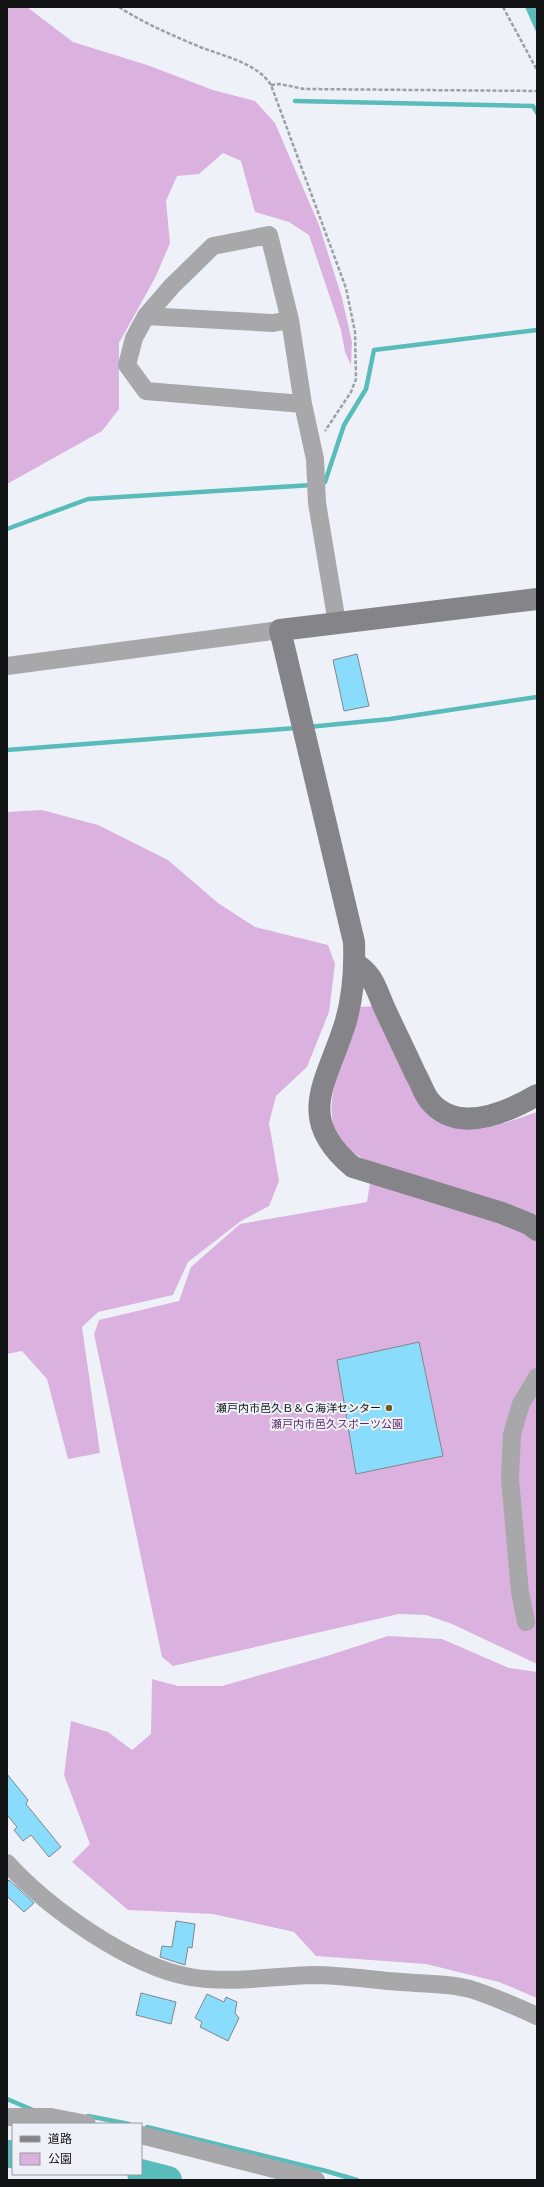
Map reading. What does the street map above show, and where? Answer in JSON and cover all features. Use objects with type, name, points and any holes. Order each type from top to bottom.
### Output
[{"type":"street","points":[[303,404],[146,391],[127,365],[134,338],[146,316],[172,286],[213,246],[268,235],[290,320],[303,404],[315,459],[316,485],[337,623]]},
{"type":"street","points":[[146,316],[273,323],[290,320]]},
{"type":"street","points":[[7,666],[280,630],[537,599]]},
{"type":"street","points":[[280,630],[282,648],[349,914],[354,942],[352,988],[346,1020],[322,1087],[318,1106],[321,1126],[328,1142],[337,1154],[353,1167],[502,1213],[529,1224],[537,1230]]},
{"type":"street","points":[[354,963],[364,968],[373,980],[399,1040],[429,1100],[443,1112],[459,1117],[477,1118],[491,1116],[520,1105],[537,1095]]},
{"type":"street","points":[[526,1622],[520,1592],[510,1479],[512,1434],[520,1404],[537,1377]]},
{"type":"street","points":[[7,1863],[54,1908],[93,1933],[135,1957],[160,1968],[190,1977],[228,1979],[314,1975],[450,1985],[500,2000],[537,2016]]},
{"type":"street","points":[[7,2117],[51,2117],[82,2123]]},
{"type":"street","points":[[142,2135],[316,2180]]},
{"type":"path","points":[[118,7],[139,20],[193,45],[248,66],[266,77],[271,85],[346,288],[355,332],[356,379],[351,392],[323,435],[315,459]]},
{"type":"path","points":[[503,7],[537,70]]},
{"type":"path","points":[[271,85],[280,84],[304,89],[537,91]]},
{"type":"green space","points":[[7,7],[27,7],[73,42],[147,65],[213,90],[255,101],[275,123],[319,225],[342,298],[352,342],[351,365],[345,352],[341,330],[309,235],[289,222],[255,212],[241,161],[223,153],[199,174],[177,176],[166,201],[170,243],[156,276],[119,343],[119,409],[102,431],[7,484]]},
{"type":"green space","points":[[42,810],[98,825],[168,860],[218,903],[255,927],[328,945],[335,964],[329,1012],[307,1067],[276,1096],[269,1123],[279,1181],[269,1206],[241,1221],[188,1262],[173,1295],[98,1312],[82,1327],[100,1453],[68,1459],[47,1379],[22,1351],[7,1354],[7,812]]},
{"type":"green space","name":"瀬戸内市邑久スポーツ公園","points":[[375,1006],[414,1090],[464,1127],[505,1123],[537,1112],[537,1664],[452,1624],[426,1615],[399,1614],[173,1666],[162,1657],[94,1334],[99,1320],[179,1301],[191,1267],[240,1224],[367,1202],[373,1164],[353,1152],[340,1140],[333,1121],[332,1106],[338,1071],[359,1007]]},
{"type":"green space","points":[[388,1636],[442,1639],[509,1668],[537,1672],[537,1998],[499,1982],[426,1964],[316,1956],[294,1932],[213,1914],[128,1910],[72,1862],[90,1844],[64,1775],[71,1721],[108,1732],[132,1750],[151,1734],[152,1679],[178,1686],[222,1686],[327,1656]]},
{"type":"water","points":[[525,7],[537,7],[537,34]]},
{"type":"building","points":[[357,654],[369,706],[344,711],[333,660]]},
{"type":"building","name":"瀬戸内市邑久Ｂ＆Ｇ海洋センター","points":[[419,1342],[443,1456],[356,1474],[337,1360]]},
{"type":"building","points":[[7,1774],[28,1800],[26,1804],[61,1847],[49,1857],[31,1835],[23,1841],[14,1830],[17,1827],[7,1815]]},
{"type":"building","points":[[9,1880],[34,1903],[24,1912],[7,1896],[7,1882]]},
{"type":"building","points":[[176,1921],[195,1924],[192,1948],[188,1947],[185,1965],[160,1957],[162,1946],[172,1947]]},
{"type":"building","points":[[141,1993],[176,2002],[171,2024],[136,2015]]},
{"type":"building","points":[[207,1994],[224,2002],[226,1997],[237,2002],[235,2013],[239,2018],[228,2041],[200,2027],[202,2022],[195,2018]]},
{"type":"waterway","points":[[295,101],[533,106],[537,113]]},
{"type":"waterway","points":[[321,483],[325,482],[344,425],[366,389],[374,350],[537,330]]},
{"type":"waterway","points":[[7,529],[88,499],[312,485]]},
{"type":"waterway","points":[[308,727],[390,719],[537,697]]},
{"type":"waterway","points":[[7,750],[296,728]]},
{"type":"waterway","points":[[7,2099],[33,2110]]},
{"type":"waterway","points":[[88,2116],[124,2123]]},
{"type":"waterway","points":[[147,2127],[357,2180]]},
{"type":"waterway","points":[[7,2154],[12,2154]]},
{"type":"waterway","points":[[142,2173],[168,2180]]},
{"type":"place","name":"瀬戸内市邑久Ｂ＆Ｇ海洋センター","points":[[389,1408]]}]
